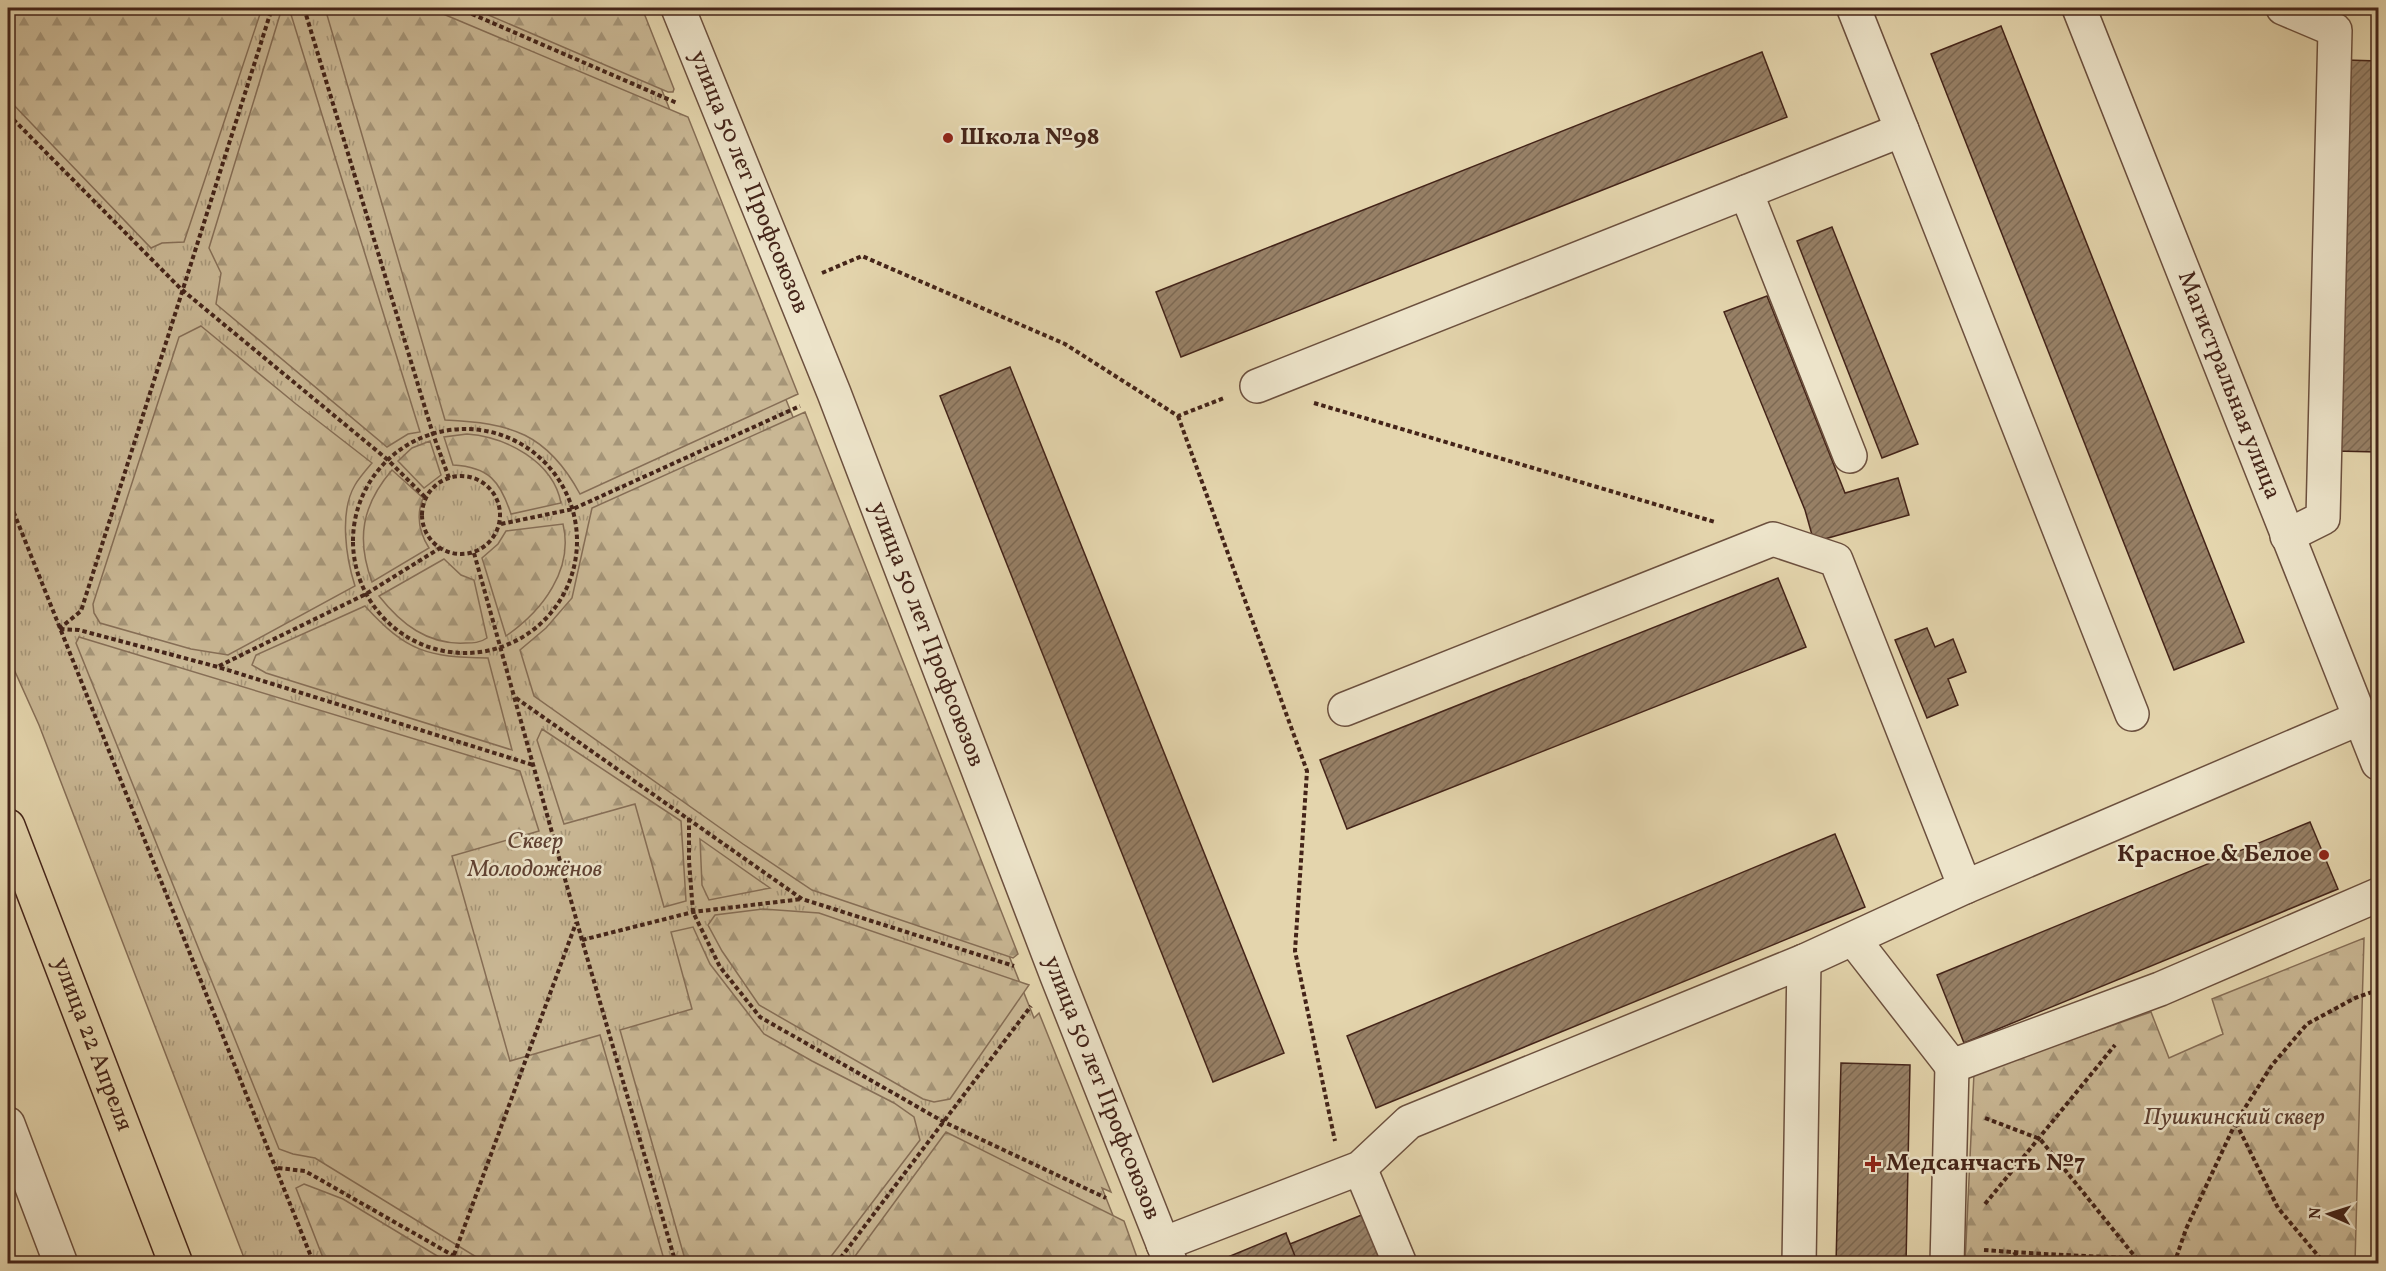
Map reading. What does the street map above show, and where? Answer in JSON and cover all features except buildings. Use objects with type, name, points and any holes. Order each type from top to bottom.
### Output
[{"type":"main road","name":"улица 22 Апреля","points":[[8,826],[176,1263]]},
{"type":"street","name":"улица 50 лет Профсоюзов","points":[[678,8],[834,393],[1057,976],[1163,1243]]},
{"type":"street","points":[[1858,8],[1854,9],[2132,714]]},
{"type":"street","name":"Магистральная улица","points":[[2079,8],[2379,763]]},
{"type":"street","points":[[2283,8],[2340,19],[2323,518],[2288,536]]},
{"type":"street","points":[[1257,386],[1902,130]]},
{"type":"street","points":[[1746,192],[1850,456]]},
{"type":"street","points":[[1345,709],[1773,539],[1836,560],[1965,887]]},
{"type":"street","points":[[1163,1243],[1351,1171],[1409,1122],[1854,940],[1965,887],[2361,718]]},
{"type":"street","points":[[1952,1066],[2160,989],[2379,895]]},
{"type":"street","points":[[1854,940],[1952,1066],[1947,1263]]},
{"type":"street","points":[[1799,1263],[1804,961]]},
{"type":"street","points":[[8,1124],[61,1263]]},
{"type":"street","points":[[1351,1171],[1400,1263]]},
{"type":"path","points":[[59,629],[81,611],[181,289],[272,8]]},
{"type":"path","points":[[304,8],[432,431],[449,478]]},
{"type":"path","points":[[458,8],[723,122]]},
{"type":"path","points":[[8,114],[181,289],[388,460],[426,498]]},
{"type":"path","points":[[501,524],[573,509],[834,393]]},
{"type":"path","points":[[1178,416],[1307,771],[1295,951],[1351,1171]]},
{"type":"path","points":[[468,428],[502,433],[533,453],[555,475],[567,492],[573,509],[575,540],[570,575],[556,606],[532,632],[501,648],[470,654],[438,652],[409,640],[384,620],[366,594],[355,560],[356,525],[366,489],[388,460],[418,437],[432,431],[468,428]]},
{"type":"path","points":[[464,476],[480,480],[492,490],[499,504],[501,524],[487,545],[474,553],[451,553],[440,548],[430,539],[424,526],[422,512],[426,498],[435,485],[449,478],[464,476]]},
{"type":"path","points":[[8,498],[278,1168],[314,1263]]},
{"type":"path","points":[[218,667],[366,594],[440,548]]},
{"type":"path","points":[[474,553],[582,940],[676,1263]]},
{"type":"path","points":[[59,629],[80,630],[218,667],[533,765]]},
{"type":"path","points":[[515,698],[802,899],[1021,969]]},
{"type":"path","points":[[689,818],[689,861],[693,912],[720,967],[760,1017],[1163,1243]]},
{"type":"path","points":[[582,940],[693,912],[802,899]]},
{"type":"path","points":[[454,1255],[577,921]]},
{"type":"path","points":[[2174,1261],[2186,1229],[2236,1122],[2272,1065],[2307,1024],[2355,999],[2379,990]]},
{"type":"path","points":[[836,1263],[1034,1002]]},
{"type":"path","points":[[1978,1211],[2040,1139],[2118,1042]]},
{"type":"path","points":[[1951,1105],[2040,1139],[2139,1261]]},
{"type":"path","points":[[2236,1122],[2278,1208],[2325,1263]]},
{"type":"path","points":[[278,1168],[305,1171],[468,1263]]},
{"type":"path","points":[[1980,1250],[2139,1261],[2264,1263]]},
{"type":"path","points":[[2013,1252],[2022,1263]]},
{"type":"green space","name":"Сквер Молодожёнов","points":[[8,8],[629,8],[1034,1018],[1039,1013],[1111,1192],[1102,1188],[1132,1263],[246,1263],[39,725],[8,656]]},
{"type":"green space","points":[[8,8],[262,8],[184,242],[162,243],[151,248],[8,99]]},
{"type":"green space","points":[[282,8],[289,8],[420,432],[408,434],[387,447],[216,304],[221,273],[209,248]]},
{"type":"green space","points":[[325,8],[429,8],[688,117],[798,394],[580,494],[554,457],[525,435],[489,424],[445,420]]},
{"type":"green space","points":[[472,8],[642,8],[674,89],[673,92],[668,92]]},
{"type":"green space","points":[[201,326],[372,463],[355,485],[347,508],[347,549],[355,586],[228,655],[191,649],[100,623],[94,613],[93,604],[179,337]]},
{"type":"green space","points":[[805,412],[1018,954],[1013,958],[812,890],[534,696],[520,650],[546,628],[572,598],[592,508]]},
{"type":"green space","points":[[467,434],[497,440],[526,454],[548,475],[561,503],[511,514],[502,493],[491,478],[476,469],[453,465],[444,437]]},
{"type":"green space","points":[[430,441],[441,475],[424,488],[398,461],[412,448]]},
{"type":"green space","points":[[392,470],[423,498],[420,523],[429,548],[372,582],[364,551],[365,523],[374,496]]},
{"type":"green space","points":[[563,524],[564,557],[552,588],[532,614],[506,636],[482,558],[498,544],[506,531]]},
{"type":"green space","points":[[444,559],[461,575],[474,580],[487,638],[484,640],[474,643],[452,643],[427,636],[406,624],[379,596]]},
{"type":"green space","points":[[365,606],[393,633],[419,649],[449,656],[488,658],[512,750],[266,673],[252,665],[256,655]]},
{"type":"green space","points":[[79,637],[520,771],[539,831],[452,856],[510,1061],[600,1035],[665,1263],[486,1263],[315,1158],[279,1149],[76,643]]},
{"type":"green space","points":[[542,729],[681,821],[686,901],[664,907],[635,804],[564,824],[537,740]]},
{"type":"green space","points":[[700,839],[770,888],[709,900],[702,885]]},
{"type":"green space","points":[[763,909],[819,913],[1029,985],[950,1099],[934,1102],[923,1099],[759,1005],[722,951],[708,925],[715,915]]},
{"type":"green space","points":[[693,927],[710,964],[764,1034],[894,1103],[914,1117],[920,1140],[826,1263],[686,1263],[620,1030],[692,1009],[671,932]]},
{"type":"green space","name":"Пушкинский сквер","points":[[2364,938],[2355,1263],[1965,1264],[1974,1073],[2151,1012],[2169,1058],[2223,1034],[2212,999]]},
{"type":"green space","points":[[946,1132],[1124,1221],[1139,1263],[850,1263]]},
{"type":"green space","points":[[304,1184],[343,1199],[449,1263],[325,1263],[296,1188]]},
{"type":"place","name":"Школа №98","points":[[948,138]]},
{"type":"place","name":"Красное & Белое","points":[[2324,855]]},
{"type":"place","name":"Медсанчасть №7","points":[[1873,1164]]}]
